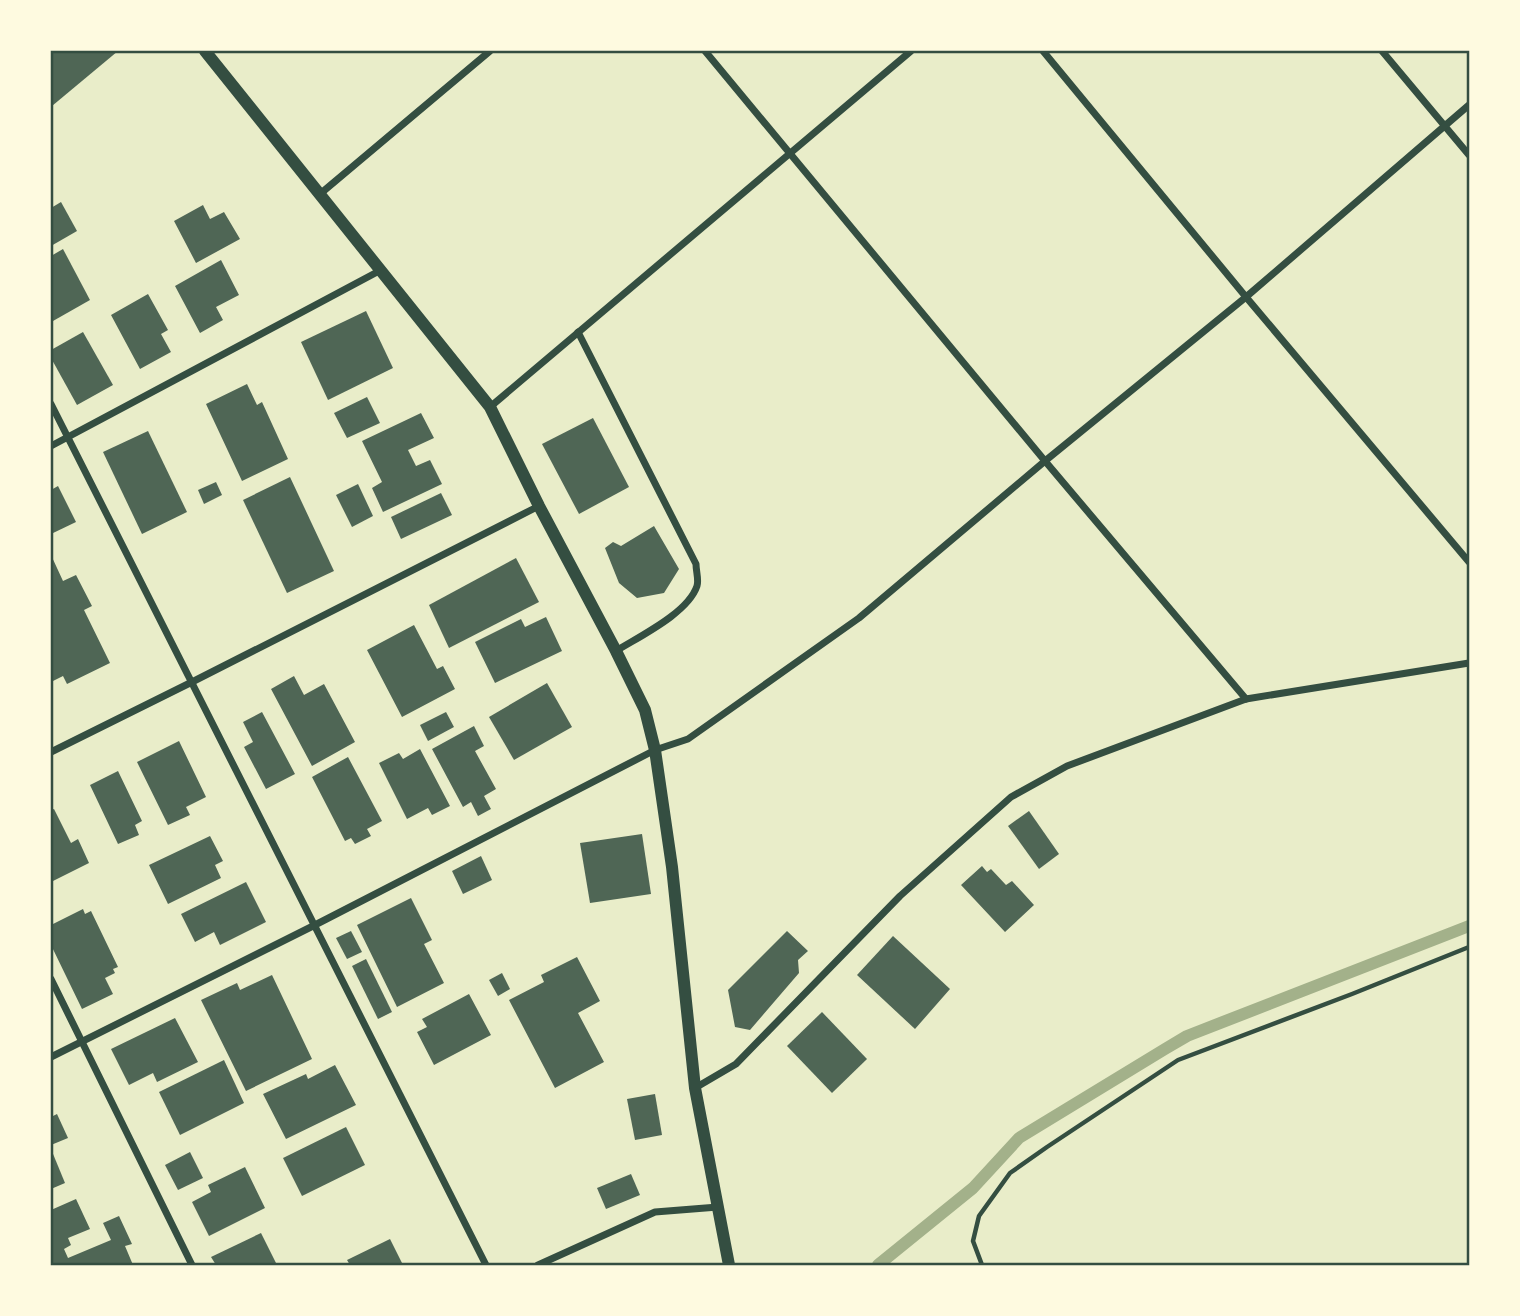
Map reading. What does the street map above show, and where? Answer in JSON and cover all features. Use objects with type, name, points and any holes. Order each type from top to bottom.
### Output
[{"type":"street","points":[[205,51],[490,407],[538,506],[645,710],[655,750],[672,867],[695,1088],[729,1265]]},
{"type":"street","points":[[320,194],[490,51]]},
{"type":"street","points":[[705,51],[1246,699]]},
{"type":"street","points":[[490,407],[911,51]]},
{"type":"street","points":[[1043,51],[1469,562]]},
{"type":"street","points":[[1382,51],[1469,155]]},
{"type":"street","points":[[51,1057],[655,750],[688,739],[859,618],[1246,297],[1469,105]]},
{"type":"street","points":[[51,446],[381,270]]},
{"type":"street","points":[[578,332],[696,564],[698,584],[688,603],[677,613],[616,651]]},
{"type":"street","points":[[51,404],[486,1265]]},
{"type":"street","points":[[51,751],[538,506]]},
{"type":"street","points":[[695,1088],[736,1064],[900,896],[1011,797],[1067,766],[1246,699],[1469,663]]},
{"type":"street","points":[[51,979],[192,1265]]},
{"type":"street","points":[[538,1265],[655,1212],[718,1206]]},
{"type":"path","points":[[982,1265],[973,1241],[979,1216],[1010,1173],[1178,1060],[1469,947]]},
{"type":"building","points":[[51,51],[118,51],[52,106]]},
{"type":"building","points":[[61,202],[77,231],[51,246],[51,208]]},
{"type":"building","points":[[203,205],[210,219],[224,212],[240,239],[196,263],[174,221]]},
{"type":"building","points":[[63,249],[90,300],[53,321],[51,256]]},
{"type":"building","points":[[221,260],[239,295],[216,307],[223,320],[200,333],[175,286]]},
{"type":"building","points":[[148,294],[168,330],[161,334],[171,352],[140,369],[111,315]]},
{"type":"building","points":[[366,311],[393,368],[328,400],[301,342]]},
{"type":"building","points":[[83,332],[113,385],[77,405],[51,358],[51,350]]},
{"type":"building","points":[[247,384],[257,405],[262,402],[288,459],[242,481],[206,404]]},
{"type":"building","points":[[367,397],[380,423],[347,438],[334,413]]},
{"type":"building","points":[[421,413],[434,438],[408,450],[416,466],[430,460],[442,484],[383,512],[372,488],[382,482],[362,441]]},
{"type":"building","points":[[593,418],[629,487],[579,514],[542,444]]},
{"type":"building","points":[[148,431],[187,512],[142,534],[103,452]]},
{"type":"building","points":[[290,477],[334,571],[287,593],[243,500]]},
{"type":"building","points":[[216,482],[222,495],[204,504],[198,490]]},
{"type":"building","points":[[358,484],[373,516],[352,527],[336,495]]},
{"type":"building","points":[[58,486],[76,522],[51,534],[51,490]]},
{"type":"building","points":[[441,493],[452,515],[401,539],[391,517]]},
{"type":"building","points":[[654,526],[679,569],[664,593],[637,598],[619,583],[605,548],[613,542],[621,546]]},
{"type":"building","points":[[51,555],[63,581],[76,575],[92,606],[84,610],[110,663],[67,684],[63,676],[51,682]]},
{"type":"building","points":[[516,558],[539,602],[449,648],[429,605]]},
{"type":"building","points":[[546,617],[562,651],[495,683],[475,642],[521,619],[525,627]]},
{"type":"building","points":[[414,625],[437,669],[443,666],[455,689],[402,717],[367,650]]},
{"type":"building","points":[[294,676],[304,695],[324,684],[355,742],[312,766],[271,689]]},
{"type":"building","points":[[547,683],[572,727],[514,760],[489,717]]},
{"type":"building","points":[[262,712],[295,774],[266,789],[244,747],[253,742],[243,722]]},
{"type":"building","points":[[446,712],[454,727],[428,741],[420,725]]},
{"type":"building","points":[[474,726],[484,746],[475,751],[496,789],[484,796],[491,809],[478,816],[471,802],[463,807],[432,749]]},
{"type":"building","points":[[179,741],[206,797],[186,807],[190,815],[168,825],[137,762]]},
{"type":"building","points":[[420,749],[450,806],[432,815],[428,808],[407,819],[379,763],[399,753],[403,759]]},
{"type":"building","points":[[348,757],[382,821],[367,829],[371,836],[355,844],[351,838],[345,841],[312,777]]},
{"type":"building","points":[[118,771],[142,821],[135,825],[139,835],[118,844],[90,785]]},
{"type":"building","points":[[54,809],[71,843],[78,839],[89,863],[51,882],[51,810]]},
{"type":"building","points":[[1029,811],[1059,854],[1039,869],[1008,826]]},
{"type":"building","points":[[642,834],[651,894],[590,903],[580,843]]},
{"type":"building","points":[[210,836],[223,861],[215,865],[221,878],[168,904],[149,865]]},
{"type":"building","points":[[481,856],[492,880],[463,894],[452,871]]},
{"type":"building","points":[[982,866],[987,872],[991,869],[1006,885],[1012,881],[1034,905],[1005,932],[961,885]]},
{"type":"building","points":[[246,882],[266,922],[220,945],[214,932],[195,942],[181,914]]},
{"type":"building","points":[[411,898],[432,940],[424,944],[444,983],[397,1007],[357,925]]},
{"type":"building","points":[[83,909],[85,914],[91,911],[118,967],[113,969],[115,973],[105,978],[113,994],[82,1009],[51,945],[51,925]]},
{"type":"building","points":[[351,931],[362,952],[347,959],[336,938]]},
{"type":"building","points":[[787,931],[808,951],[798,960],[799,973],[750,1030],[735,1027],[728,990]]},
{"type":"building","points":[[893,936],[950,989],[915,1029],[857,975]]},
{"type":"building","points":[[577,957],[600,1001],[578,1013],[604,1062],[555,1088],[509,1000],[544,982],[541,975]]},
{"type":"building","points":[[366,959],[392,1012],[378,1019],[352,966]]},
{"type":"building","points":[[502,973],[510,989],[498,996],[489,980]]},
{"type":"building","points":[[272,975],[312,1059],[246,1091],[201,1000],[237,983],[240,990]]},
{"type":"building","points":[[469,994],[491,1035],[434,1065],[417,1032],[427,1027],[422,1019]]},
{"type":"building","points":[[822,1012],[867,1059],[832,1093],[787,1046]]},
{"type":"building","points":[[175,1018],[198,1062],[157,1082],[153,1073],[129,1085],[111,1049]]},
{"type":"building","points":[[224,1060],[244,1103],[180,1135],[159,1092]]},
{"type":"building","points":[[335,1065],[356,1105],[286,1139],[263,1094],[306,1074],[308,1079]]},
{"type":"building","points":[[655,1094],[662,1135],[635,1140],[627,1099]]},
{"type":"building","points":[[57,1114],[68,1138],[51,1145],[51,1117]]},
{"type":"building","points":[[346,1127],[365,1165],[302,1196],[283,1158]]},
{"type":"building","points":[[51,1149],[65,1183],[51,1189]]},
{"type":"building","points":[[190,1152],[203,1178],[178,1190],[165,1165]]},
{"type":"building","points":[[245,1167],[265,1208],[209,1236],[192,1202],[211,1192],[208,1185]]},
{"type":"building","points":[[631,1174],[640,1195],[606,1209],[597,1188]]},
{"type":"building","points":[[76,1199],[90,1229],[68,1238],[71,1245],[64,1249],[68,1258],[111,1240],[103,1223],[119,1216],[132,1244],[125,1246],[133,1265],[51,1265],[51,1210]]},
{"type":"building","points":[[261,1233],[277,1265],[216,1265],[211,1257]]},
{"type":"building","points":[[390,1239],[403,1265],[350,1265],[347,1260]]},
{"type":"waterway","points":[[878,1265],[973,1188],[1019,1138],[1187,1036],[1469,926]]}]
